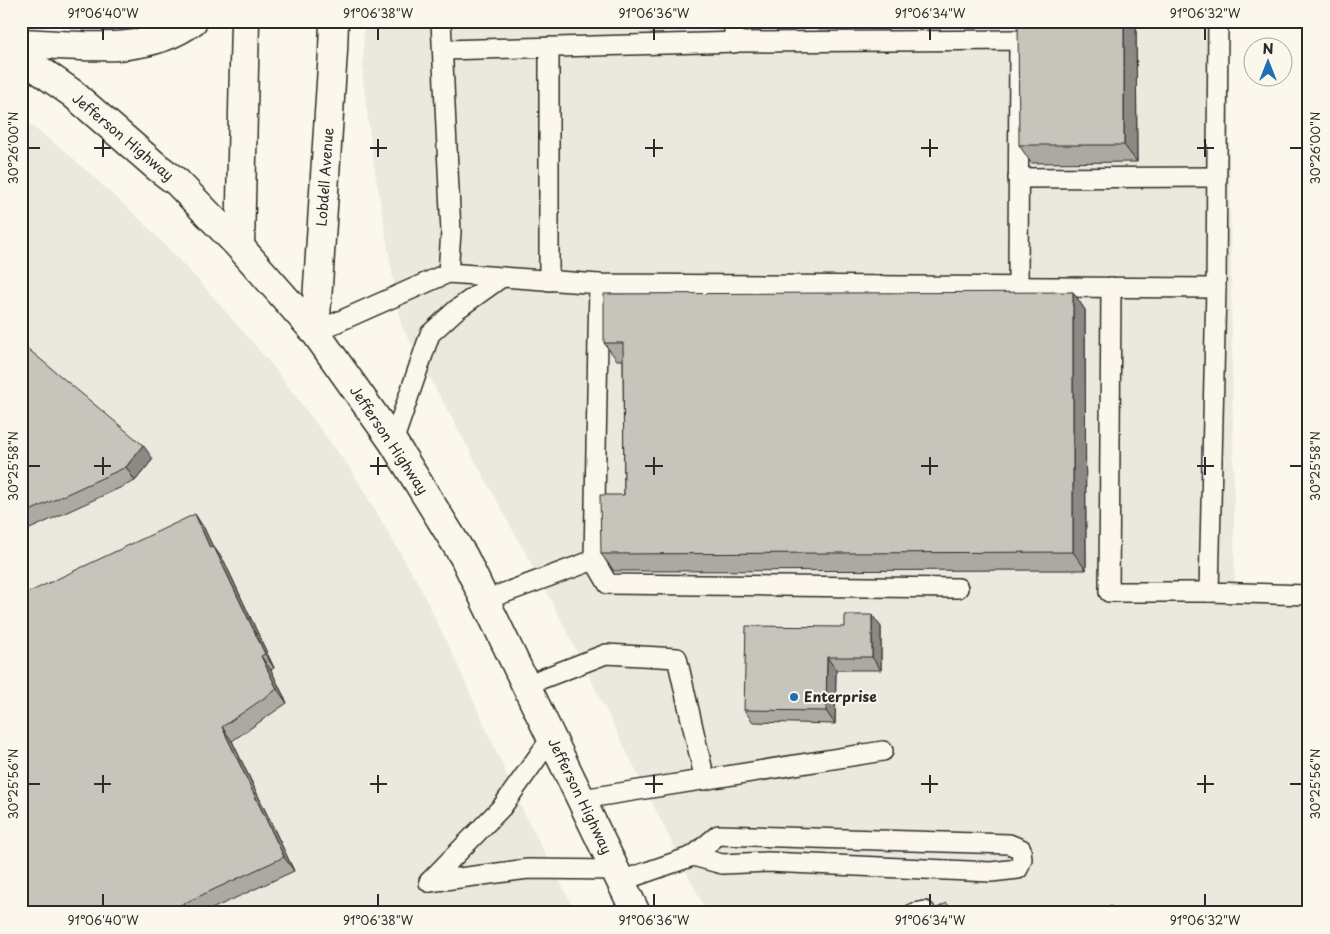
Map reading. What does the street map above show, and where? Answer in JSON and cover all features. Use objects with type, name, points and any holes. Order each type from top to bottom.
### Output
[{"type":"main road","points":[[21,43],[103,47],[144,43],[172,35],[194,21]]},
{"type":"main road","points":[[240,247],[245,100],[245,21]]},
{"type":"main road","name":"Lobdell Avenue","points":[[315,332],[334,51],[334,21]]},
{"type":"main road","name":"Jefferson Highway","points":[[21,57],[72,93],[177,182],[240,247],[315,332],[393,442],[464,557],[636,913]]},
{"type":"lane","points":[[440,21],[451,232],[448,273]]},
{"type":"lane","points":[[734,21],[734,43]]},
{"type":"lane","points":[[1209,592],[1216,288],[1218,21]]},
{"type":"lane","points":[[443,50],[734,43],[1019,40],[1018,286]]},
{"type":"lane","points":[[549,47],[549,281]]},
{"type":"lane","points":[[1018,178],[1217,177]]},
{"type":"lane","points":[[315,332],[448,273],[599,284],[1216,288]]},
{"type":"lane","points":[[393,442],[430,334],[456,310],[502,277]]},
{"type":"lane","points":[[599,284],[594,560],[608,584],[958,588]]},
{"type":"lane","points":[[1110,287],[1108,592],[1209,592],[1309,595]]},
{"type":"lane","points":[[485,600],[594,560]]},
{"type":"lane","points":[[526,684],[606,654],[677,658],[705,780]]},
{"type":"lane","points":[[552,737],[502,807],[429,882],[528,869],[618,875],[693,856],[718,834],[1009,844],[1021,849],[1022,859],[1018,870],[991,872],[768,862],[722,864],[693,856]]},
{"type":"lane","points":[[582,799],[883,751]]},
{"type":"shaded area","points":[[81,21],[141,21],[129,25],[100,25]]},
{"type":"shaded area","points":[[364,21],[1228,21],[1235,602],[1309,603],[1309,913],[707,913],[551,600],[401,325],[373,159],[363,81]]},
{"type":"shaded area","points":[[21,118],[66,152],[144,223],[200,282],[272,365],[352,471],[419,585],[455,659],[523,811],[576,913],[21,913]]},
{"type":"building","points":[[1018,21],[1124,21],[1124,145],[1019,145]]},
{"type":"building","points":[[1073,292],[1073,552],[601,554],[600,495],[624,495],[623,343],[604,343],[604,294]]},
{"type":"building","points":[[21,343],[143,445],[126,467],[21,515]]},
{"type":"building","points":[[195,514],[210,548],[214,547],[265,654],[261,656],[277,689],[222,727],[284,857],[163,913],[21,913],[21,596]]},
{"type":"building","points":[[845,615],[872,615],[872,657],[827,657],[826,711],[744,710],[746,626],[845,627]]},
{"type":"building","points":[[947,903],[952,913],[927,913]]},
{"type":"building","points":[[1111,906],[1114,913],[1098,913]]},
{"type":"place","name":"Enterprise","points":[[794,697]]}]
